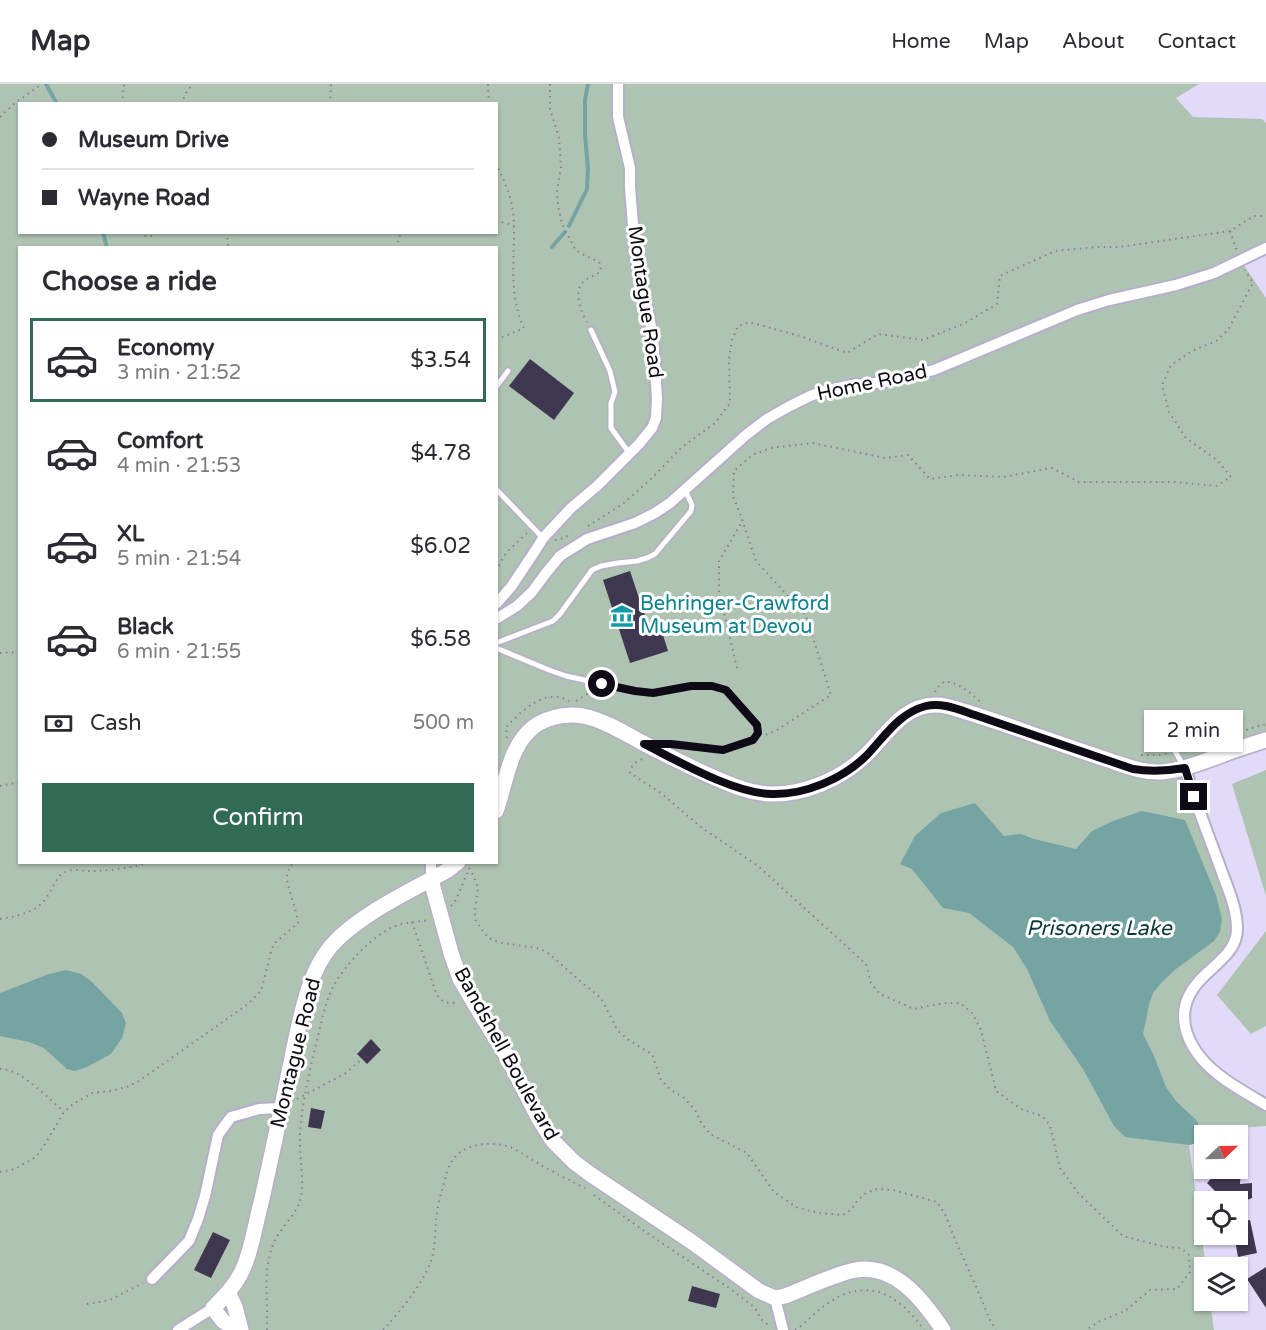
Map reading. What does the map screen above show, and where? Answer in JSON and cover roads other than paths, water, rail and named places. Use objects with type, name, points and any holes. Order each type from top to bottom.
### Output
[{"type":"street","name":"Montague Road","points":[[498,602],[511,587],[543,538],[571,508],[630,454],[652,428],[656,418],[653,338],[635,250],[630,168],[618,117],[618,84]]},
{"type":"street","name":"Home Road","points":[[498,618],[517,606],[532,592],[560,556],[586,539],[635,523],[655,513],[670,503],[746,435],[788,406],[827,390],[934,370],[1077,310],[1214,273],[1266,248]]},
{"type":"street","points":[[498,804],[510,764],[527,732],[535,725],[553,717],[568,715],[583,716],[614,727],[644,744],[666,748],[713,777],[748,791],[772,794],[794,792],[844,773],[865,757],[898,721],[909,713],[926,706],[949,706],[1133,769],[1148,772],[1185,768],[1266,740]]},
{"type":"street","points":[[1185,768],[1234,907],[1237,929],[1227,955],[1191,991],[1186,1002],[1184,1023],[1190,1041],[1206,1063],[1226,1080],[1266,1105]]},
{"type":"street","points":[[430,880],[431,864]]},
{"type":"street","name":"Montague Road","points":[[213,1308],[228,1292],[242,1271],[248,1256],[267,1178],[298,1028],[310,984],[317,969],[329,948],[362,918],[430,880],[464,866]]},
{"type":"street","name":"Bandshell Boulevard","points":[[430,880],[460,979],[508,1058],[539,1119],[553,1141],[590,1174],[692,1242],[759,1291],[775,1298]]},
{"type":"street","points":[[152,1279],[189,1240],[205,1196],[218,1134],[231,1117],[259,1109],[281,1108]]},
{"type":"street","points":[[783,1330],[775,1298],[852,1271],[867,1269],[889,1275],[910,1288],[928,1306],[943,1330]]},
{"type":"street","points":[[228,1292],[236,1307],[242,1330]]},
{"type":"street","points":[[178,1330],[213,1308],[223,1321],[237,1330]]},
{"type":"lane","points":[[591,330],[610,371],[615,392],[611,403],[611,428],[630,454]]},
{"type":"lane","points":[[498,384],[508,370]]},
{"type":"lane","points":[[498,642],[553,621],[592,570],[609,564],[637,561],[654,554],[691,511],[692,505],[685,490]]},
{"type":"lane","points":[[498,491],[543,538]]},
{"type":"lane","points":[[498,649],[566,676],[635,691],[653,693],[691,686],[712,686],[726,690],[757,725],[758,733],[753,740],[723,750],[666,748]]},
{"type":"lane","points":[[1166,718],[1175,751],[1185,768]]},
{"type":"water","name":"Prisoners Lake","points":[[975,803],[1004,836],[1021,834],[1076,849],[1092,831],[1142,811],[1185,820],[1216,895],[1222,919],[1220,932],[1214,941],[1176,969],[1153,993],[1143,1034],[1166,1087],[1176,1101],[1197,1121],[1199,1125],[1194,1125],[1194,1144],[1125,1137],[1114,1126],[1083,1069],[1050,1021],[1027,969],[1013,947],[969,913],[943,908],[912,869],[900,864],[915,836],[941,813]]},
{"type":"water","points":[[66,970],[81,974],[91,981],[122,1013],[126,1023],[122,1038],[111,1054],[75,1071],[67,1069],[44,1048],[29,1042],[0,1036],[0,993],[49,974]]},
{"type":"waterway","points":[[46,84],[56,102]]},
{"type":"waterway","points":[[569,226],[587,189],[585,100],[588,84]]},
{"type":"waterway","points":[[552,247],[565,232]]},
{"type":"waterway","points":[[104,234],[106,246]]},
{"type":"place","name":"Behringer-Crawford Museum at Devou","points":[[622,616]]}]
